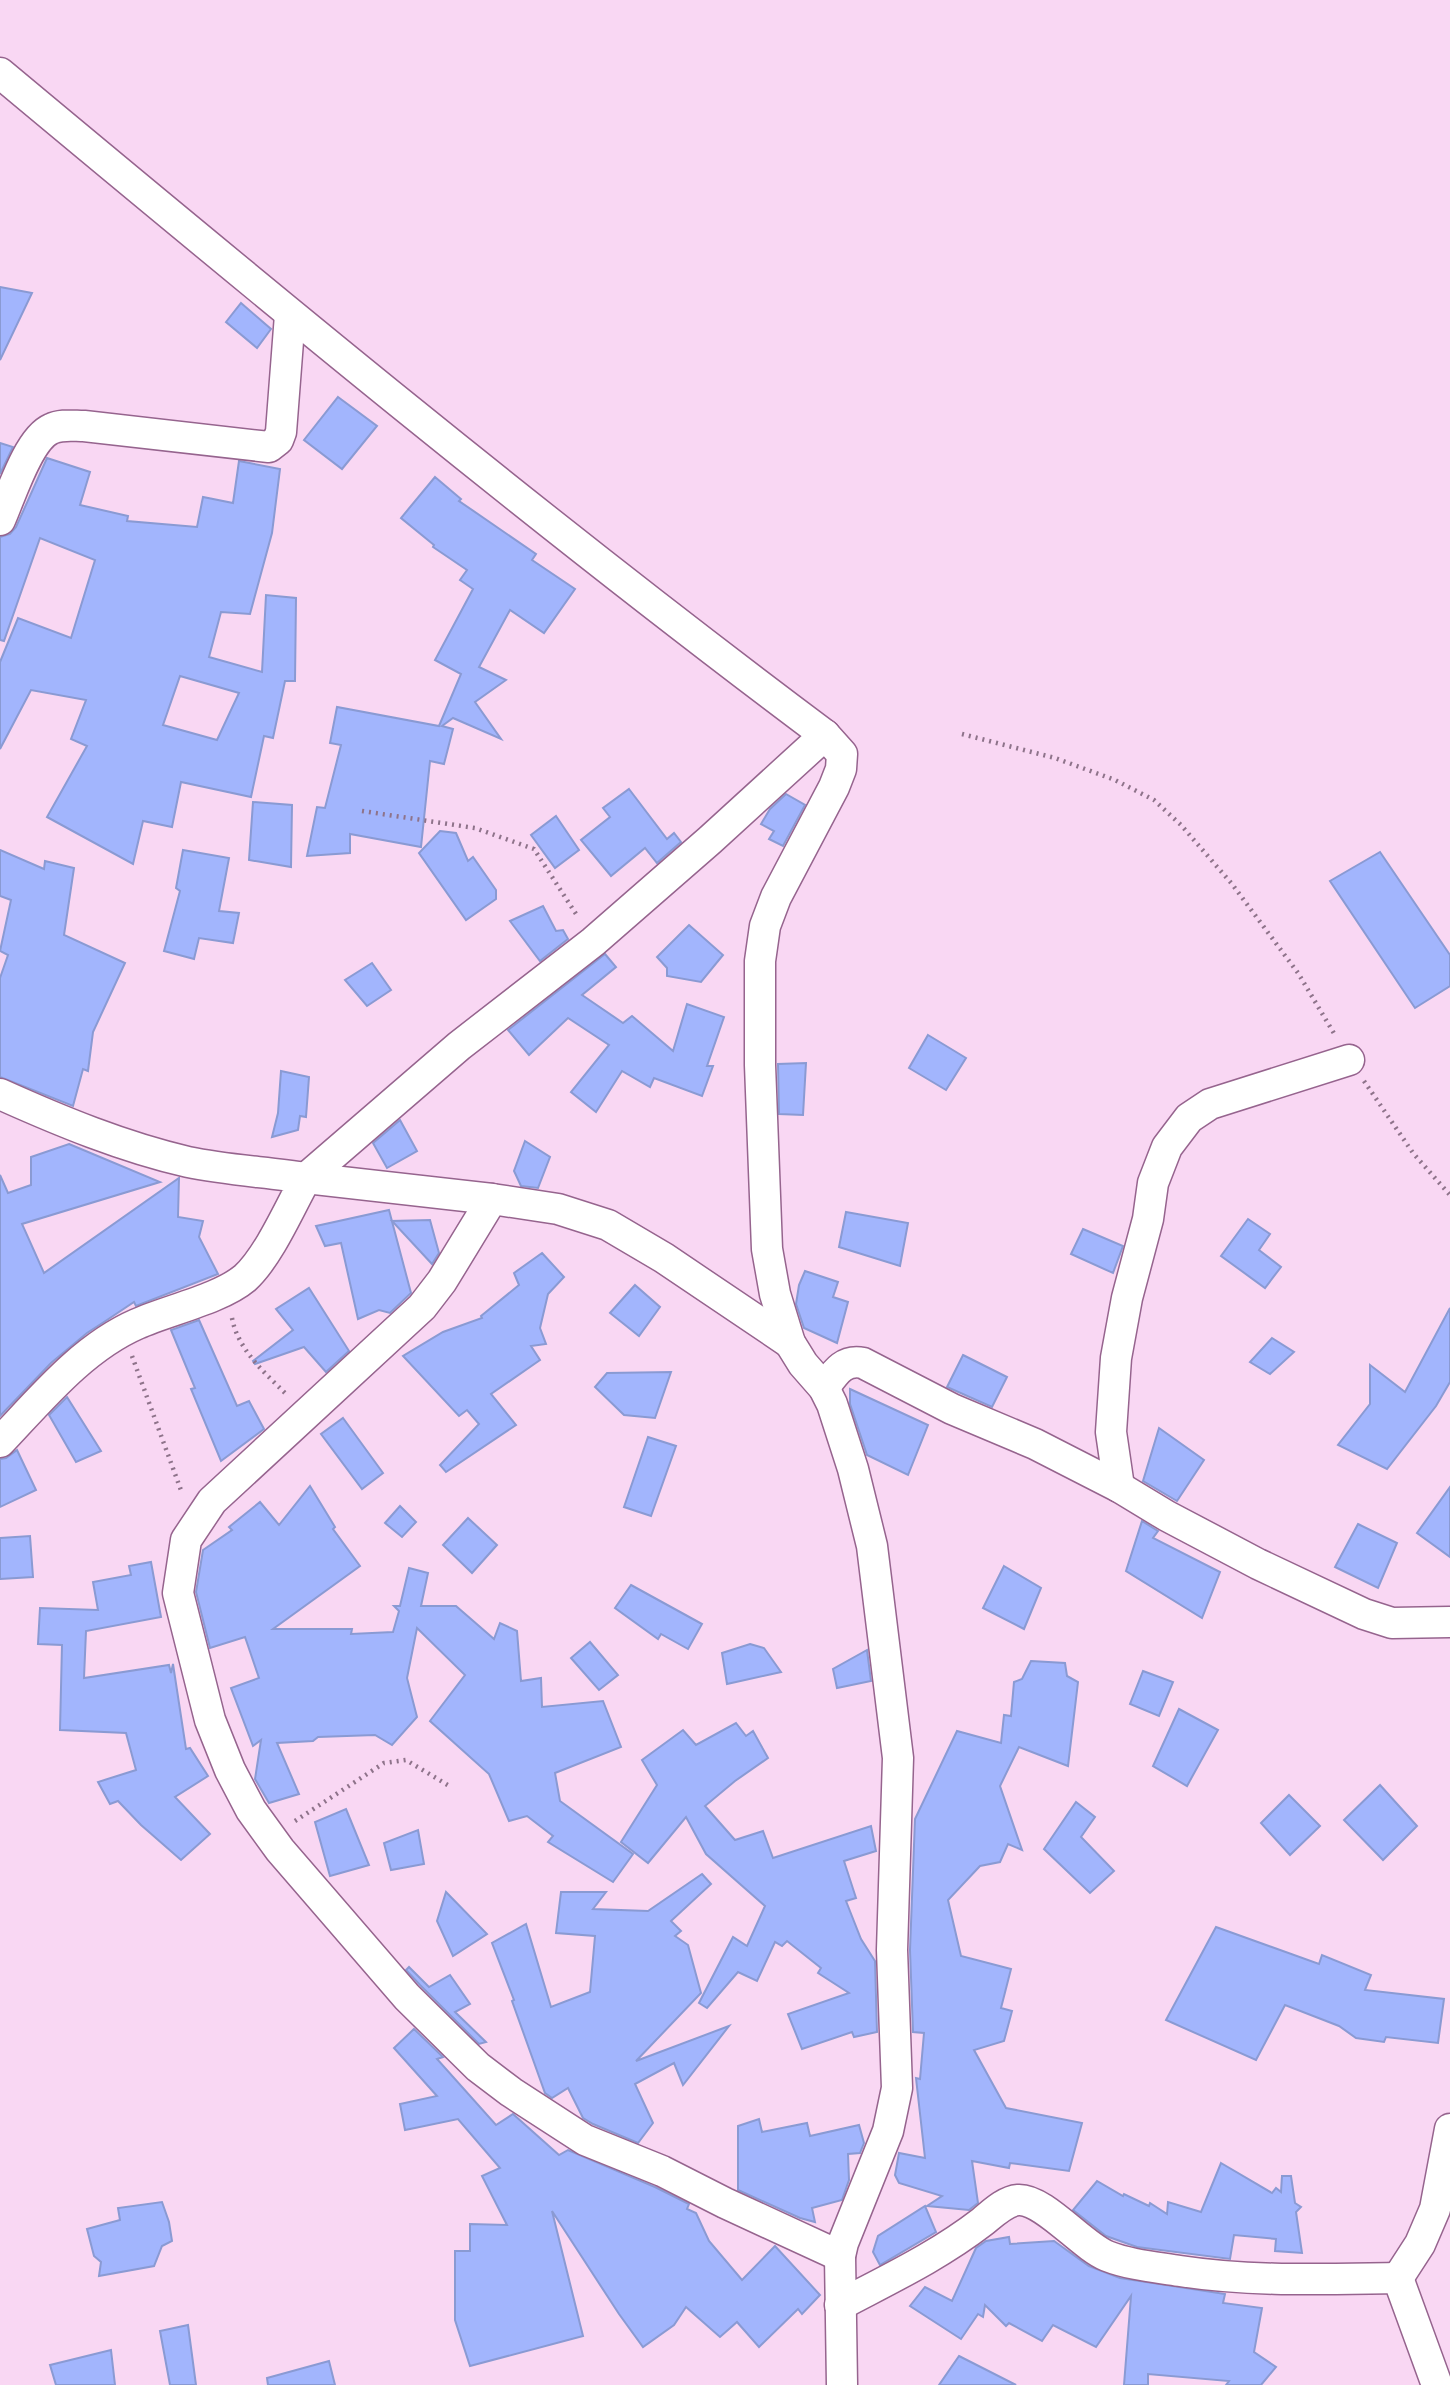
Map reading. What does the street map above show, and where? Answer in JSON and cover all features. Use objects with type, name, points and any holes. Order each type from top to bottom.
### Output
[{"type":"street","points":[[0,73],[290,315],[574,544],[825,736],[842,754],[841,769],[834,787],[776,897],[765,926],[760,961],[760,1065],[767,1249],[775,1294],[790,1343],[803,1364],[824,1388],[832,1404],[853,1469],[872,1546],[898,1758],[892,1950],[897,2088],[888,2131],[840,2256],[842,2385]]},
{"type":"street","points":[[0,520],[37,440],[52,428],[84,426],[269,447],[273,445],[281,432],[290,315]]},
{"type":"street","points":[[0,1442],[47,1392],[81,1361],[121,1332],[229,1288],[246,1276],[261,1258],[306,1178],[459,1046],[593,942],[825,736]]},
{"type":"street","points":[[1119,1487],[1111,1432],[1116,1358],[1127,1297],[1148,1219],[1153,1183],[1167,1147],[1189,1118],[1210,1104],[1349,1060]]},
{"type":"street","points":[[0,1094],[89,1130],[189,1162],[558,1209],[608,1225],[664,1258],[790,1343]]},
{"type":"street","points":[[492,1199],[443,1282],[422,1307],[212,1501],[186,1541],[178,1592],[210,1720],[230,1770],[251,1810],[271,1837],[407,1997],[478,2067],[584,2140],[662,2171],[840,2256]]},
{"type":"street","points":[[824,1388],[842,1366],[853,1361],[863,1363],[952,1409],[1035,1444],[1258,1564],[1364,1614],[1392,1623],[1450,1630]]},
{"type":"street","points":[[1398,2278],[1420,2244],[1435,2208],[1450,2129]]},
{"type":"street","points":[[840,2305],[924,2261],[956,2242],[999,2209],[1013,2201],[1021,2200],[1038,2206],[1103,2254],[1123,2261],[1219,2277],[1268,2280],[1398,2278]]},
{"type":"street","points":[[1398,2278],[1437,2385]]},
{"type":"path","points":[[962,734],[1055,758],[1115,780],[1154,800],[1181,825],[1240,895],[1298,973],[1349,1060],[1413,1153],[1450,1195]]},
{"type":"path","points":[[362,811],[475,828],[534,849],[593,942]]},
{"type":"path","points":[[229,1288],[235,1334],[257,1364],[305,1413]]},
{"type":"path","points":[[121,1332],[138,1369],[194,1527]]},
{"type":"path","points":[[271,1837],[384,1763],[406,1760],[452,1787]]},
{"type":"building","points":[[0,287],[32,293],[0,360]]},
{"type":"building","points":[[241,303],[271,329],[257,348],[226,322]]},
{"type":"building","points":[[338,397],[377,426],[342,469],[304,440]]},
{"type":"building","points":[[0,443],[13,447],[0,474]]},
{"type":"building","points":[[47,458],[90,472],[80,505],[128,516],[127,521],[197,527],[203,497],[233,503],[239,461],[280,469],[272,533],[250,614],[221,612],[209,657],[262,672],[266,595],[296,598],[295,681],[285,681],[273,738],[264,736],[251,797],[181,782],[172,827],[143,821],[133,864],[47,817],[87,746],[71,739],[86,700],[31,690],[0,749],[0,662],[18,618],[71,638],[95,560],[40,538],[4,641],[0,640],[0,537],[10,534],[16,527]],"holes":[[[180,676],[239,693],[217,740],[163,725]]]},
{"type":"building","points":[[435,477],[461,499],[459,501],[536,554],[532,560],[575,589],[544,633],[510,610],[479,667],[506,680],[475,702],[501,739],[453,718],[442,726],[453,729],[444,764],[430,761],[421,847],[350,834],[350,853],[307,856],[317,807],[325,808],[341,745],[330,743],[337,707],[439,726],[461,674],[435,660],[473,589],[460,580],[467,570],[433,547],[434,545],[401,518]]},
{"type":"building","points":[[629,789],[667,839],[674,833],[681,842],[657,863],[645,848],[611,876],[581,840],[610,817],[603,808]]},
{"type":"building","points":[[786,794],[805,805],[783,846],[769,839],[774,831],[761,824],[770,809]]},
{"type":"building","points":[[253,802],[292,805],[291,867],[249,860]]},
{"type":"building","points":[[556,816],[579,850],[555,868],[531,835]]},
{"type":"building","points":[[440,831],[456,833],[468,861],[473,857],[496,890],[496,899],[466,920],[419,853]]},
{"type":"building","points":[[0,850],[44,869],[45,861],[74,868],[64,935],[125,963],[93,1032],[88,1071],[83,1069],[73,1106],[0,1077],[0,978],[8,955],[0,951],[11,900],[0,896]]},
{"type":"building","points":[[183,850],[229,858],[219,911],[239,913],[233,943],[199,938],[194,959],[164,951],[180,891],[176,888]]},
{"type":"building","points":[[1380,852],[1450,955],[1450,986],[1415,1008],[1330,881]]},
{"type":"building","points":[[543,906],[556,931],[563,930],[568,939],[540,961],[510,921]]},
{"type":"building","points":[[689,925],[723,955],[701,982],[667,976],[667,968],[657,957]]},
{"type":"building","points":[[605,954],[616,967],[582,995],[623,1023],[632,1016],[673,1051],[687,1004],[724,1017],[707,1066],[713,1066],[702,1096],[654,1078],[650,1087],[622,1071],[596,1112],[571,1092],[609,1045],[568,1018],[529,1055],[508,1030]]},
{"type":"building","points":[[372,963],[391,990],[367,1006],[345,980]]},
{"type":"building","points":[[928,1035],[966,1058],[946,1090],[909,1068]]},
{"type":"building","points":[[806,1063],[803,1115],[779,1114],[778,1064]]},
{"type":"building","points":[[281,1071],[309,1077],[306,1117],[300,1116],[298,1130],[272,1137],[278,1113]]},
{"type":"building","points":[[400,1120],[417,1151],[387,1168],[373,1143]]},
{"type":"building","points":[[525,1141],[550,1157],[538,1188],[521,1186],[514,1171]]},
{"type":"building","points":[[69,1144],[160,1182],[22,1224],[44,1273],[179,1178],[178,1217],[203,1221],[199,1237],[218,1274],[136,1306],[134,1302],[87,1333],[51,1363],[0,1416],[0,1175],[8,1193],[31,1185],[31,1157]]},
{"type":"building","points":[[389,1210],[411,1293],[390,1313],[379,1310],[358,1319],[341,1243],[325,1246],[316,1226]]},
{"type":"building","points":[[846,1212],[908,1223],[900,1266],[839,1247]]},
{"type":"building","points":[[1248,1219],[1270,1234],[1259,1250],[1281,1267],[1265,1288],[1221,1256]]},
{"type":"building","points":[[430,1220],[439,1253],[432,1264],[392,1221]]},
{"type":"building","points":[[1083,1229],[1123,1246],[1113,1273],[1071,1254]]},
{"type":"building","points":[[542,1253],[564,1277],[548,1294],[540,1328],[546,1344],[531,1346],[540,1360],[491,1394],[516,1425],[446,1472],[440,1465],[479,1424],[467,1410],[459,1416],[403,1356],[443,1332],[482,1318],[481,1316],[519,1285],[514,1273]]},
{"type":"building","points":[[805,1271],[838,1282],[833,1297],[848,1302],[837,1343],[804,1328],[796,1304],[799,1285]]},
{"type":"building","points":[[635,1285],[660,1307],[639,1336],[610,1313]]},
{"type":"building","points":[[309,1288],[349,1351],[326,1372],[304,1347],[255,1364],[253,1361],[293,1330],[276,1309]]},
{"type":"building","points":[[1450,1308],[1450,1382],[1436,1406],[1387,1469],[1338,1445],[1370,1404],[1370,1365],[1405,1392]]},
{"type":"building","points":[[199,1320],[237,1406],[249,1401],[264,1429],[221,1461],[191,1389],[195,1388],[171,1330]]},
{"type":"building","points":[[1272,1338],[1294,1352],[1270,1374],[1250,1362]]},
{"type":"building","points":[[963,1355],[1007,1377],[992,1407],[947,1387]]},
{"type":"building","points":[[671,1372],[655,1418],[624,1415],[595,1387],[607,1373]]},
{"type":"building","points":[[850,1389],[928,1425],[908,1475],[867,1455],[850,1404]]},
{"type":"building","points":[[67,1397],[101,1451],[76,1462],[49,1415]]},
{"type":"building","points":[[343,1418],[383,1473],[362,1489],[321,1434]]},
{"type":"building","points":[[1159,1428],[1204,1460],[1177,1501],[1143,1481]]},
{"type":"building","points":[[648,1437],[676,1446],[651,1516],[624,1507]]},
{"type":"building","points":[[17,1450],[36,1490],[0,1507],[0,1459]]},
{"type":"building","points":[[310,1486],[335,1527],[333,1529],[360,1566],[273,1629],[352,1629],[351,1634],[393,1632],[399,1611],[394,1606],[400,1606],[409,1568],[428,1573],[421,1606],[456,1606],[494,1639],[500,1623],[517,1631],[521,1681],[541,1678],[542,1707],[603,1701],[621,1747],[555,1773],[560,1801],[633,1854],[613,1882],[548,1842],[553,1836],[527,1816],[509,1821],[489,1774],[430,1721],[465,1675],[417,1628],[407,1678],[417,1717],[392,1745],[375,1735],[318,1737],[313,1741],[277,1743],[299,1794],[269,1803],[255,1779],[261,1740],[253,1746],[231,1688],[259,1678],[245,1637],[210,1648],[196,1592],[203,1550],[232,1530],[229,1527],[260,1502],[279,1525]]},
{"type":"building","points":[[1450,1487],[1450,1557],[1417,1533]]},
{"type":"building","points":[[400,1506],[416,1522],[402,1537],[385,1523]]},
{"type":"building","points":[[468,1518],[497,1545],[472,1573],[443,1545]]},
{"type":"building","points":[[1142,1521],[1158,1531],[1153,1538],[1220,1572],[1202,1618],[1126,1571]]},
{"type":"building","points":[[1358,1524],[1397,1543],[1378,1588],[1335,1567]]},
{"type":"building","points":[[30,1536],[33,1577],[0,1579],[0,1538]]},
{"type":"building","points":[[151,1562],[161,1617],[86,1631],[84,1678],[169,1665],[171,1673],[173,1664],[186,1749],[190,1748],[208,1776],[175,1797],[210,1834],[181,1860],[118,1801],[110,1804],[98,1782],[136,1770],[126,1733],[60,1730],[62,1645],[38,1644],[40,1608],[98,1610],[93,1582],[131,1575],[129,1566]]},
{"type":"building","points":[[1004,1566],[1041,1588],[1024,1629],[983,1608]]},
{"type":"building","points":[[631,1585],[702,1624],[688,1649],[661,1634],[658,1639],[615,1608]]},
{"type":"building","points":[[590,1642],[618,1675],[599,1690],[571,1658]]},
{"type":"building","points":[[750,1644],[764,1648],[781,1672],[727,1684],[722,1653]]},
{"type":"building","points":[[867,1650],[871,1681],[837,1688],[833,1669]]},
{"type":"building","points":[[1031,1661],[1065,1663],[1067,1676],[1078,1682],[1068,1766],[1019,1747],[1000,1786],[1022,1850],[1008,1844],[1000,1862],[980,1866],[948,1900],[961,1956],[1011,1969],[1001,2008],[1012,2011],[1004,2041],[974,2050],[1006,2108],[1082,2123],[1069,2171],[1010,2163],[1009,2168],[972,2161],[978,2203],[969,2210],[927,2206],[942,2196],[899,2183],[895,2175],[899,2153],[925,2158],[916,2078],[920,2079],[924,2033],[913,2032],[910,1950],[915,1819],[957,1731],[1001,1743],[1004,1715],[1011,1716],[1014,1682],[1022,1679]]},
{"type":"building","points":[[1143,1671],[1173,1682],[1159,1716],[1130,1704]]},
{"type":"building","points":[[1179,1709],[1218,1730],[1187,1786],[1153,1766]]},
{"type":"building","points":[[736,1723],[746,1736],[753,1731],[768,1758],[705,1806],[735,1840],[763,1831],[773,1858],[871,1826],[876,1851],[844,1861],[856,1898],[846,1901],[861,1939],[875,1961],[877,2032],[854,2037],[852,2032],[802,2049],[788,2014],[849,1993],[818,1973],[821,1968],[787,1941],[782,1946],[775,1942],[757,1981],[738,1972],[707,2008],[699,2003],[733,1937],[747,1946],[765,1906],[706,1854],[686,1817],[648,1863],[621,1842],[657,1785],[642,1760],[683,1730],[696,1745]]},
{"type":"building","points":[[1380,1785],[1417,1826],[1383,1860],[1344,1820]]},
{"type":"building","points":[[1289,1795],[1320,1826],[1290,1855],[1261,1823]]},
{"type":"building","points":[[1076,1802],[1095,1817],[1081,1837],[1114,1871],[1090,1893],[1044,1849]]},
{"type":"building","points":[[346,1809],[369,1865],[330,1876],[315,1822]]},
{"type":"building","points":[[418,1830],[424,1864],[391,1870],[384,1843]]},
{"type":"building","points":[[702,1874],[711,1884],[671,1921],[681,1931],[675,1936],[688,1945],[701,1993],[636,2061],[729,2026],[683,2085],[674,2063],[635,2084],[653,2123],[638,2143],[583,2118],[568,2088],[552,2098],[545,2093],[492,1943],[526,1924],[551,2007],[590,1992],[595,1936],[556,1933],[561,1892],[606,1892],[593,1909],[648,1911]]},
{"type":"building","points":[[446,1892],[487,1934],[453,1956],[437,1921]]},
{"type":"building","points":[[1216,1927],[1319,1964],[1322,1955],[1371,1975],[1365,1990],[1444,1999],[1438,2043],[1386,2037],[1384,2042],[1356,2038],[1339,2026],[1285,2005],[1256,2060],[1166,2020]]},
{"type":"building","points":[[409,1967],[429,1987],[450,1975],[470,2004],[455,2012],[486,2042],[479,2044],[406,1970]]},
{"type":"building","points":[[414,2029],[443,2057],[437,2059],[496,2125],[513,2114],[559,2155],[568,2150],[689,2204],[687,2209],[696,2213],[709,2241],[742,2280],[775,2246],[820,2295],[802,2314],[798,2309],[759,2347],[737,2322],[720,2337],[686,2307],[674,2325],[643,2347],[552,2211],[583,2336],[470,2366],[455,2320],[455,2251],[470,2251],[470,2224],[507,2225],[482,2176],[500,2168],[458,2119],[405,2130],[400,2104],[437,2096],[394,2048]]},
{"type":"building","points":[[759,2119],[762,2132],[807,2123],[810,2136],[859,2125],[864,2143],[860,2153],[848,2154],[849,2180],[842,2200],[812,2208],[815,2222],[738,2190],[738,2126]]},
{"type":"building","points":[[1221,2163],[1272,2193],[1276,2188],[1281,2192],[1282,2176],[1291,2176],[1295,2203],[1301,2207],[1296,2212],[1302,2253],[1275,2251],[1276,2239],[1234,2235],[1230,2259],[1137,2247],[1106,2236],[1073,2210],[1097,2181],[1123,2196],[1124,2194],[1149,2206],[1150,2203],[1167,2214],[1168,2202],[1201,2212]]},
{"type":"building","points":[[162,2202],[172,2241],[162,2246],[154,2266],[99,2276],[101,2262],[94,2256],[87,2229],[120,2220],[118,2208]]},
{"type":"building","points":[[925,2206],[936,2232],[880,2265],[873,2252],[878,2236]]},
{"type":"building","points":[[1009,2237],[1010,2244],[1054,2241],[1089,2266],[1120,2278],[1225,2294],[1223,2303],[1262,2308],[1254,2352],[1276,2367],[1261,2385],[1226,2385],[1229,2381],[1148,2374],[1148,2385],[1124,2385],[1131,2296],[1096,2347],[1053,2325],[1042,2341],[1009,2323],[1006,2326],[985,2305],[983,2317],[978,2314],[961,2339],[910,2306],[925,2287],[952,2301],[976,2248],[986,2241]]},
{"type":"building","points":[[188,2325],[196,2385],[170,2385],[160,2331]]},
{"type":"building","points":[[111,2350],[115,2385],[56,2385],[50,2365]]},
{"type":"building","points":[[959,2356],[1016,2385],[939,2385]]},
{"type":"building","points":[[329,2361],[335,2385],[268,2385],[267,2378]]}]
